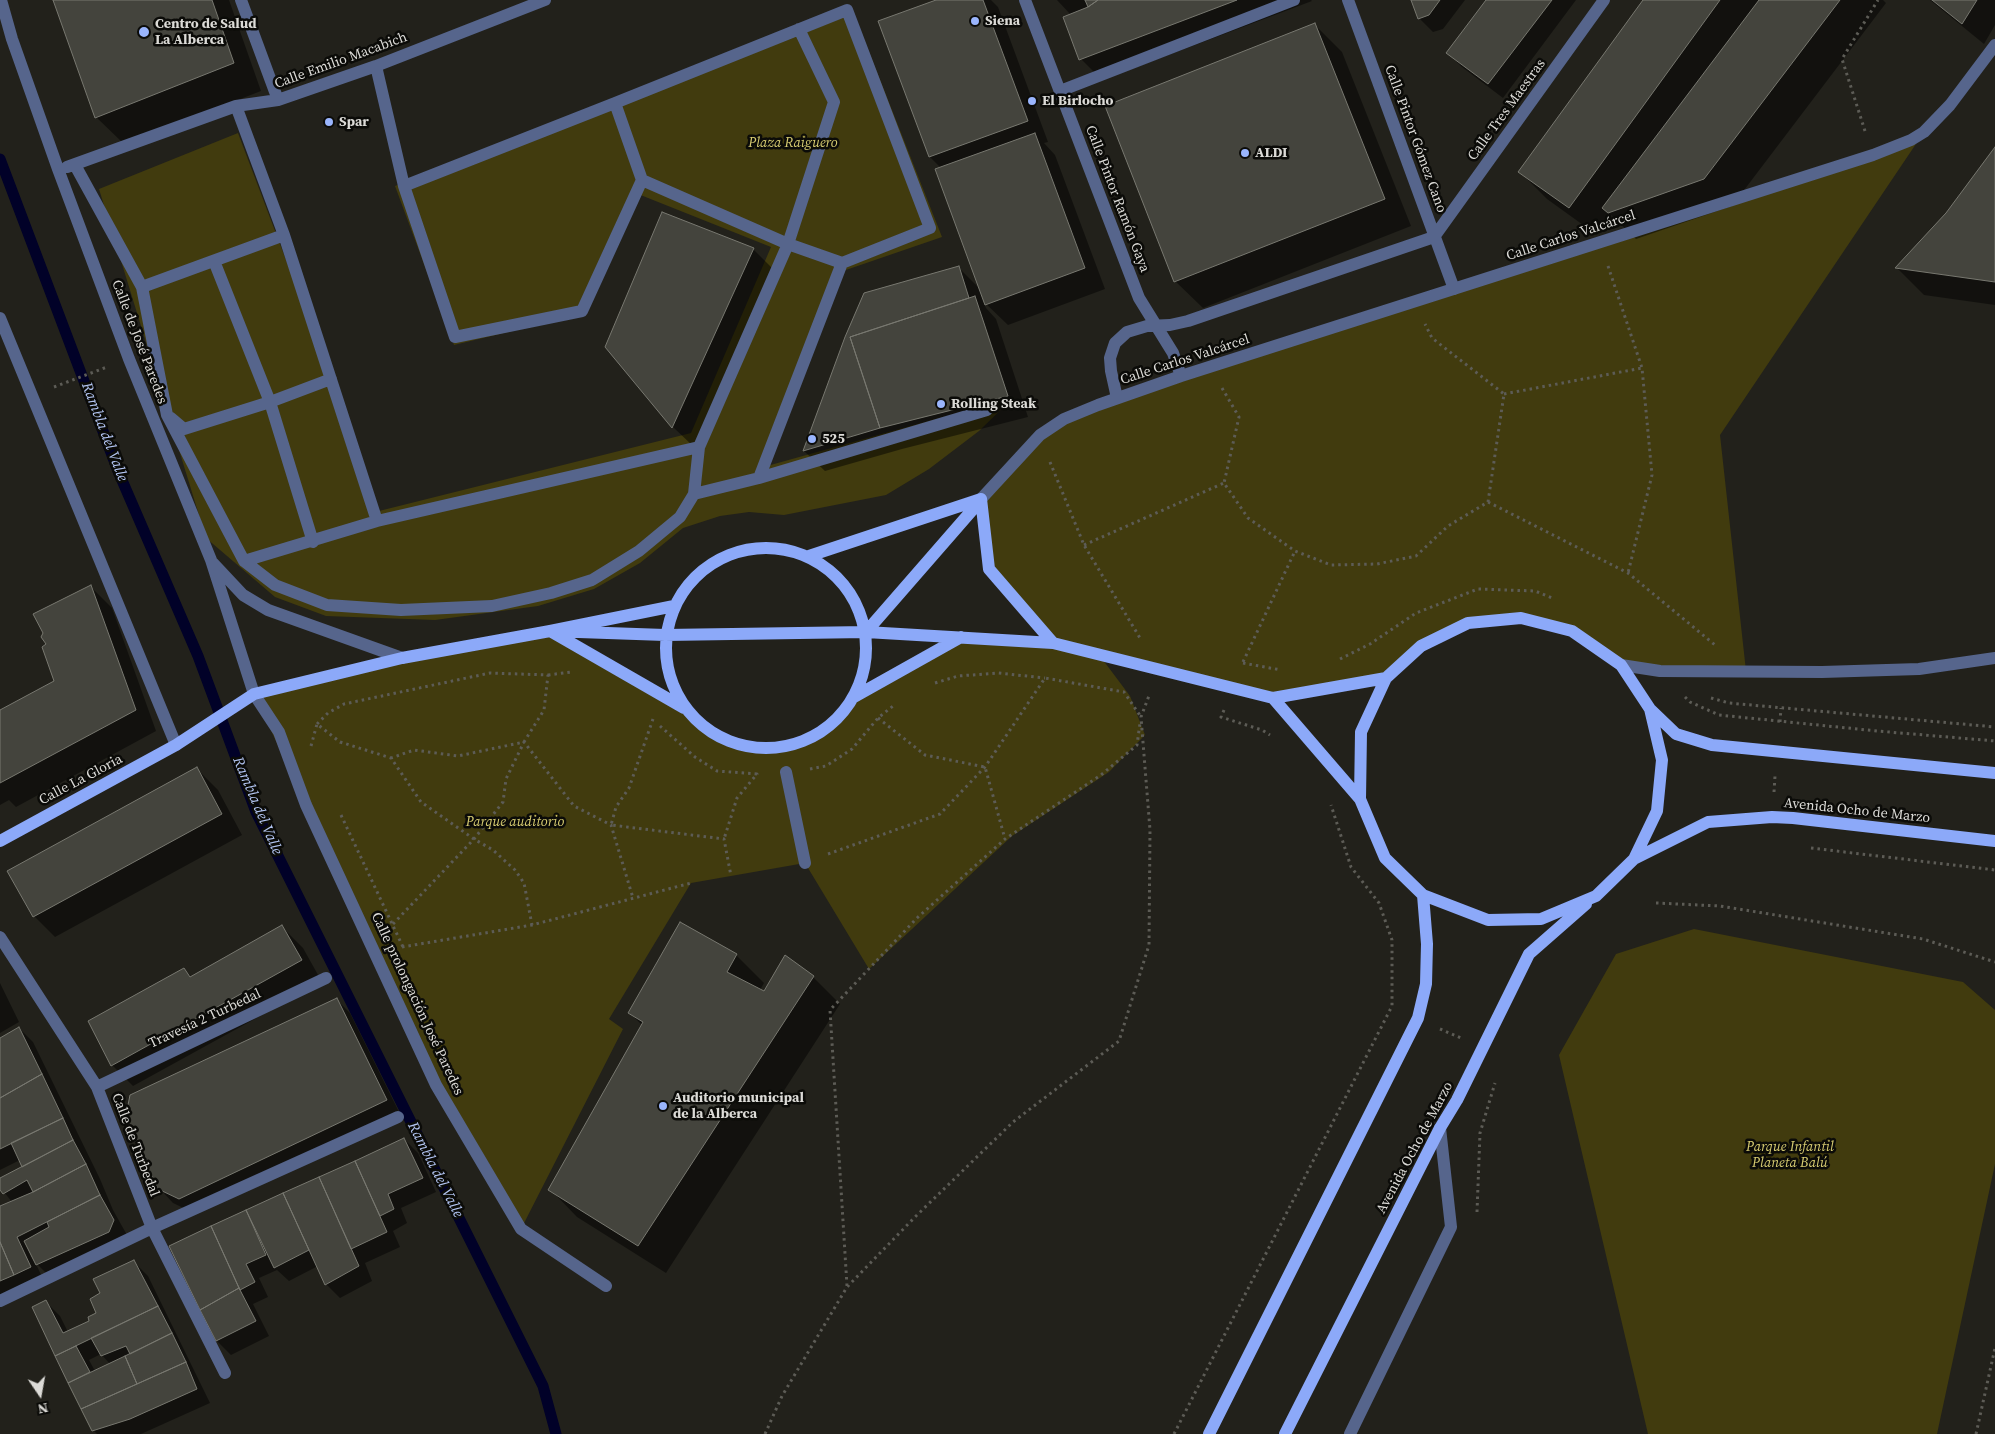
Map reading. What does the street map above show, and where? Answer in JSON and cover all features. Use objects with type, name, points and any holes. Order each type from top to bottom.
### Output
[{"type":"main road","points":[[809,556],[981,499]]},
{"type":"main road","points":[[866,632],[981,499]]},
{"type":"main road","points":[[981,499],[989,569],[1053,643]]},
{"type":"main road","points":[[550,631],[684,709],[710,732],[743,746],[767,749],[802,742],[809,738],[832,724],[854,697],[866,664],[866,632],[858,605],[838,576],[809,556],[775,547],[756,547],[723,557],[694,577],[674,606],[664,635],[669,677],[684,709]]},
{"type":"main road","points":[[550,631],[674,606]]},
{"type":"main road","points":[[1360,799],[1362,732],[1386,678],[1421,646],[1468,623],[1521,618],[1572,630],[1621,665],[1650,709],[1676,734],[1712,745],[1995,773]]},
{"type":"main road","name":"Calle La Gloria","points":[[0,841],[176,745],[254,694],[402,658],[550,631]]},
{"type":"main road","points":[[550,631],[664,635],[866,632],[1053,643],[1273,698],[1386,678]]},
{"type":"main road","points":[[854,697],[961,637]]},
{"type":"main road","points":[[1273,698],[1360,799],[1385,858],[1422,895],[1488,920],[1541,919],[1596,896]]},
{"type":"main road","points":[[1634,859],[1657,812],[1662,760],[1650,709]]},
{"type":"main road","name":"Avenida Ocho de Marzo","points":[[1285,1434],[1440,1128],[1457,1100],[1529,954],[1596,896],[1634,859],[1708,822],[1772,817],[1995,841]]},
{"type":"main road","points":[[1209,1434],[1418,1018],[1426,984],[1427,944],[1422,895]]},
{"type":"street","name":"Calle de José Paredes","points":[[1,0],[6,41],[58,169],[129,359],[211,560],[254,694]]},
{"type":"street","points":[[241,0],[278,100]]},
{"type":"street","name":"Calle Emilio Macabich","points":[[58,169],[75,165],[236,106],[278,100],[376,66],[545,0]]},
{"type":"street","name":"Calle Pintor Ramón Gaya","points":[[1025,0],[1139,298],[1173,353],[1181,376]]},
{"type":"street","points":[[1060,91],[1294,0]]},
{"type":"street","name":"Calle Pintor Gómez Cano","points":[[1348,0],[1454,289]]},
{"type":"street","name":"Calle Tres Maestras","points":[[1434,237],[1604,0]]},
{"type":"street","points":[[404,186],[847,10],[930,228],[842,263],[788,244],[642,180]]},
{"type":"street","points":[[75,165],[142,287],[167,415],[244,560],[275,585],[327,604],[401,610],[492,606],[551,593],[592,580],[639,551],[680,517],[694,494],[699,447],[788,244],[834,102],[799,29]]},
{"type":"street","name":"Calle Carlos Valcárcel","points":[[981,499],[1040,435],[1064,419],[1117,398],[1873,155],[1911,140],[1924,132],[1950,105],[1995,45]]},
{"type":"street","points":[[376,66],[404,186],[455,337],[582,312],[642,180],[615,103]]},
{"type":"street","points":[[236,106],[284,235],[377,521]]},
{"type":"street","points":[[142,287],[284,235]]},
{"type":"street","name":"Calle Carlos Valcárcel","points":[[1117,398],[1110,371],[1110,358],[1115,343],[1127,332],[1188,321],[1434,237]]},
{"type":"street","points":[[214,261],[270,402],[313,542]]},
{"type":"street","points":[[760,478],[842,263]]},
{"type":"street","points":[[0,318],[176,745]]},
{"type":"street","points":[[167,415],[184,429],[270,402],[332,379]]},
{"type":"street","points":[[694,494],[760,478],[987,410]]},
{"type":"street","points":[[244,560],[313,542],[377,521],[699,447]]},
{"type":"street","points":[[211,560],[244,595],[268,610],[402,658]]},
{"type":"street","points":[[1621,665],[1660,671],[1822,672],[1919,669],[1995,658]]},
{"type":"street","name":"Calle prolongación José Paredes","points":[[254,694],[279,732],[306,805],[436,1085],[521,1229],[606,1286]]},
{"type":"street","points":[[786,772],[805,863]]},
{"type":"street","name":"Calle de Turbedal","points":[[0,936],[97,1087],[152,1228],[225,1373]]},
{"type":"street","name":"Travesía 2 Turbedal","points":[[97,1087],[326,978]]},
{"type":"street","points":[[0,1300],[152,1228],[398,1116]]},
{"type":"street","points":[[1350,1434],[1451,1228],[1440,1128]]},
{"type":"path","points":[[1873,155],[1842,59],[1878,0]]},
{"type":"path","points":[[1600,242],[1642,368],[1652,475],[1628,573]]},
{"type":"path","points":[[1413,302],[1432,338],[1504,394],[1642,368]]},
{"type":"path","points":[[1210,367],[1239,417],[1224,483],[1248,518],[1295,551],[1331,564],[1377,564],[1416,556],[1448,526],[1488,502]]},
{"type":"path","points":[[53,388],[100,370]]},
{"type":"path","points":[[1488,502],[1504,394]]},
{"type":"path","points":[[847,1287],[830,1010],[917,918],[1005,839],[1101,775],[1137,745],[1141,717],[1159,670],[1084,545],[1040,435]]},
{"type":"path","points":[[1084,545],[1224,483]]},
{"type":"path","points":[[1488,502],[1628,573],[1746,671]]},
{"type":"path","points":[[1277,739],[1262,730],[1221,717],[1243,662],[1295,551]]},
{"type":"path","points":[[1337,661],[1370,644],[1416,613],[1478,590],[1535,591],[1553,598]]},
{"type":"path","points":[[1243,662],[1284,670]]},
{"type":"path","points":[[1677,670],[1692,689],[1729,703],[1995,726]]},
{"type":"path","points":[[1660,671],[1690,702],[1719,715],[1995,741]]},
{"type":"path","points":[[310,750],[317,724],[328,712],[344,704],[490,673],[548,675],[573,672]]},
{"type":"path","points":[[765,1434],[782,1396],[847,1287],[916,1216],[1013,1122],[1118,1041],[1149,945],[1150,830],[1141,717],[1124,692],[1045,678],[998,673],[958,676],[932,684]]},
{"type":"path","points":[[393,924],[474,839],[503,802],[506,779],[524,742],[544,710],[548,675]]},
{"type":"path","points":[[805,863],[940,814],[985,767],[1045,678]]},
{"type":"path","points":[[647,714],[695,757],[717,770],[757,774],[826,766],[852,749],[878,718],[900,700]]},
{"type":"path","points":[[878,718],[925,755],[985,767]]},
{"type":"path","points":[[633,898],[611,825],[616,807],[628,788],[654,720]]},
{"type":"path","points":[[317,724],[340,742],[391,758],[414,750],[458,756],[524,742]]},
{"type":"path","points":[[524,742],[574,806],[611,825],[724,839]]},
{"type":"path","points":[[391,758],[421,802],[493,850],[515,870],[524,883],[532,925]]},
{"type":"path","points":[[985,767],[1005,839]]},
{"type":"path","points":[[731,876],[724,839],[738,798],[757,774]]},
{"type":"path","points":[[1174,1434],[1392,1006],[1392,940],[1379,903],[1351,867],[1330,802]]},
{"type":"path","points":[[339,810],[403,947]]},
{"type":"path","points":[[375,951],[532,925],[691,883]]},
{"type":"path","points":[[1656,903],[1720,906],[1923,938],[1995,962]]},
{"type":"path","points":[[1976,1434],[1995,1348]]},
{"type":"green space","name":"Plaza Raiguero","points":[[851,6],[942,237],[843,271],[767,466],[1014,397],[979,431],[929,469],[886,495],[784,515],[749,512],[720,516],[683,528],[640,563],[594,589],[538,606],[435,620],[326,616],[275,597],[206,538],[99,189],[238,133],[379,511],[691,433],[771,247],[638,194],[583,314],[454,345],[395,186],[799,29]]},
{"type":"green space","name":"Parque auditorio","points":[[1924,132],[1720,435],[1746,671],[1621,665],[1572,631],[1521,618],[1468,623],[1421,646],[1386,678],[1273,698],[1100,656],[1130,696],[1145,735],[1109,772],[1012,836],[869,969],[805,863],[691,883],[609,1019],[623,1029],[521,1229],[436,1085],[254,694],[550,631],[685,709],[710,732],[743,746],[767,749],[802,742],[832,724],[854,697],[961,637],[1052,643],[989,569],[981,499],[1064,419]]},
{"type":"green space","name":"Parque Infantil Planeta Balú","points":[[1694,929],[1963,982],[1995,1010],[1995,1164],[1937,1434],[1648,1434],[1559,1055],[1616,954]]},
{"type":"building","name":"Centro de Salud La Alberca","points":[[53,0],[212,0],[234,63],[95,118]]},
{"type":"building","points":[[936,0],[983,0],[1028,121],[929,157],[878,21]]},
{"type":"building","points":[[1085,0],[1098,0],[1088,7]]},
{"type":"building","points":[[1098,0],[1237,0],[1079,60],[1063,17],[1088,7]]},
{"type":"building","points":[[1411,0],[1440,0],[1429,15],[1418,19]]},
{"type":"building","points":[[1486,0],[1552,0],[1488,84],[1446,53]]},
{"type":"building","points":[[1643,0],[1720,0],[1569,208],[1518,172]]},
{"type":"building","points":[[1759,0],[1840,0],[1704,179],[1608,213],[1602,208]]},
{"type":"building","points":[[1932,0],[1977,0],[1962,24]]},
{"type":"building","name":"ALDI","points":[[1315,23],[1385,199],[1174,282],[1105,106]]},
{"type":"building","points":[[1035,133],[1085,268],[985,305],[935,169]]},
{"type":"building","points":[[1995,147],[1995,282],[1895,268],[1946,213]]},
{"type":"building","points":[[662,212],[754,248],[672,428],[605,347]]},
{"type":"building","points":[[959,266],[969,298],[850,337],[880,428],[803,451],[845,337],[864,293]]},
{"type":"building","points":[[975,296],[1008,396],[880,428],[850,337]]},
{"type":"building","points":[[91,585],[136,710],[0,783],[0,710],[54,681],[42,647],[46,644],[41,637],[43,633],[33,614]]},
{"type":"building","points":[[197,767],[222,814],[33,917],[7,871]]},
{"type":"building","name":"Auditorio municipal de la Alberca","points":[[680,922],[737,954],[727,972],[764,991],[785,955],[814,976],[638,1246],[548,1190],[643,1022],[628,1013]]},
{"type":"building","points":[[282,925],[302,960],[111,1066],[88,1021],[184,968],[190,977]]},
{"type":"building","points":[[337,998],[387,1100],[179,1199],[158,1189],[125,1120],[130,1095]]},
{"type":"building","points":[[19,1027],[42,1074],[0,1098],[0,1038]]},
{"type":"building","points":[[42,1074],[63,1118],[0,1149],[0,1098]]},
{"type":"building","points":[[63,1118],[73,1140],[22,1167],[11,1143]]},
{"type":"building","points":[[404,1138],[423,1178],[388,1194],[394,1209],[380,1216],[355,1161]]},
{"type":"building","points":[[73,1140],[86,1164],[33,1192],[27,1180],[3,1194],[0,1190],[0,1178]]},
{"type":"building","points":[[355,1161],[387,1232],[351,1249],[319,1177]]},
{"type":"building","points":[[86,1164],[100,1195],[17,1237],[31,1267],[14,1275],[0,1242],[0,1206],[33,1192]]},
{"type":"building","points":[[319,1177],[359,1266],[325,1285],[283,1193]]},
{"type":"building","points":[[283,1193],[309,1250],[274,1268],[246,1210]]},
{"type":"building","points":[[100,1195],[114,1220],[109,1232],[36,1265],[24,1241],[49,1227],[47,1222]]},
{"type":"building","points":[[246,1210],[266,1255],[246,1264],[255,1282],[240,1290],[211,1226]]},
{"type":"building","points":[[211,1226],[239,1288],[200,1310],[169,1246]]},
{"type":"building","points":[[0,1242],[14,1275],[0,1281]]},
{"type":"building","points":[[134,1260],[158,1306],[55,1356],[32,1307],[46,1300],[63,1333],[89,1321],[88,1317],[96,1313],[90,1299],[100,1293],[93,1279]]},
{"type":"building","points":[[239,1288],[256,1321],[216,1341],[200,1310]]},
{"type":"building","points":[[158,1306],[172,1333],[130,1354],[126,1346],[101,1356],[91,1338]]},
{"type":"building","points":[[172,1333],[186,1362],[137,1384],[125,1356]]},
{"type":"building","points":[[76,1346],[90,1372],[68,1383],[55,1356]]},
{"type":"building","points":[[125,1356],[137,1384],[81,1409],[68,1383]]},
{"type":"building","points":[[186,1362],[197,1389],[130,1419],[92,1431],[81,1409]]},
{"type":"waterway","name":"Rambla del Valle","points":[[0,159],[118,471],[198,656],[256,812],[543,1386],[556,1434]]},
{"type":"place","name":"Siena","points":[[975,21]]},
{"type":"place","name":"Centro de Salud La Alberca","points":[[144,32]]},
{"type":"place","name":"El Birlocho","points":[[1032,101]]},
{"type":"place","name":"Spar","points":[[329,122]]},
{"type":"place","name":"ALDI","points":[[1245,153]]},
{"type":"place","name":"Rolling Steak","points":[[941,404]]},
{"type":"place","name":"525","points":[[812,439]]},
{"type":"place","name":"Auditorio municipal de la Alberca","points":[[663,1106]]}]
